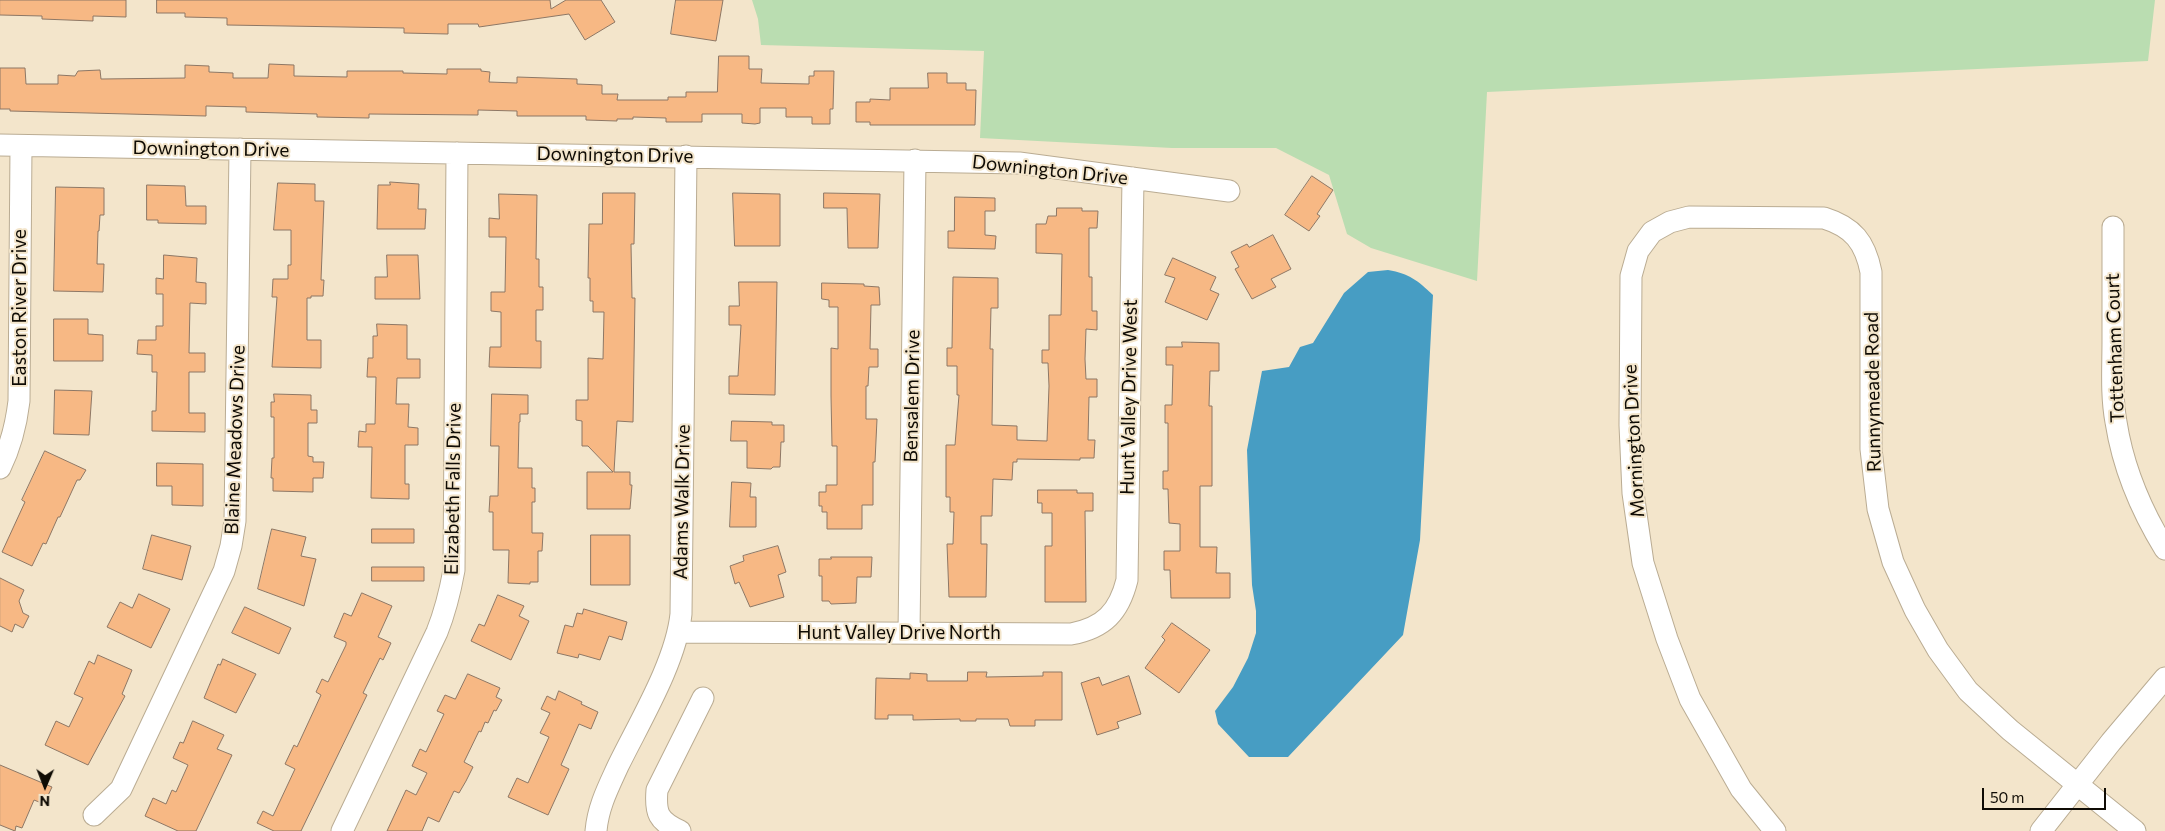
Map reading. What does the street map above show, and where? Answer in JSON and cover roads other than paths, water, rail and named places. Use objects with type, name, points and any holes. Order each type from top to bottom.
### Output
[{"type":"street","name":"Downington Drive","points":[[0,145],[1019,163],[1229,191]]},
{"type":"street","name":"Easton River Drive","points":[[0,468],[10,446],[16,426],[19,402],[21,146]]},
{"type":"street","name":"Blaine Meadows Drive","points":[[94,815],[121,789],[224,571],[231,546],[235,521],[240,149]]},
{"type":"street","name":"Elizabeth Falls Drive","points":[[342,831],[437,632],[451,591],[454,570],[457,154]]},
{"type":"street","name":"Adams Walk Drive","points":[[596,831],[600,804],[669,661],[679,632],[681,614],[686,156]]},
{"type":"street","name":"Bensalem Drive","points":[[909,633],[915,160]]},
{"type":"street","name":"Hunt Valley Drive West","points":[[1113,613],[1123,595],[1127,580],[1132,178]]},
{"type":"street","name":"Mornington Drive","points":[[1775,831],[1741,788],[1690,699],[1666,639],[1644,563],[1633,493],[1631,276],[1638,251],[1652,232],[1670,222],[1689,217],[1824,218],[1841,224],[1854,234],[1861,243]]},
{"type":"street","name":"Tottenham Court","points":[[2113,227],[2112,386],[2115,421],[2122,454],[2133,486],[2149,524],[2165,549]]},
{"type":"street","name":"Runnymeade Road","points":[[1861,243],[1868,256],[1871,272],[1871,449],[1878,508],[1892,562],[1914,610],[1938,650],[1968,691],[2010,730],[2135,831]]},
{"type":"street","name":"Hunt Valley Drive North","points":[[679,632],[1071,634],[1086,631],[1100,624],[1113,613]]},
{"type":"street","points":[[2041,831],[2110,742],[2165,678]]},
{"type":"street","points":[[680,831],[659,817],[656,806],[657,790],[703,698]]},
{"type":"water","points":[[1388,270],[1413,278],[1433,295],[1420,540],[1403,635],[1288,757],[1249,757],[1218,724],[1215,711],[1233,687],[1248,658],[1256,633],[1256,611],[1252,585],[1247,450],[1262,371],[1289,367],[1300,347],[1313,343],[1344,293],[1368,272]]}]
